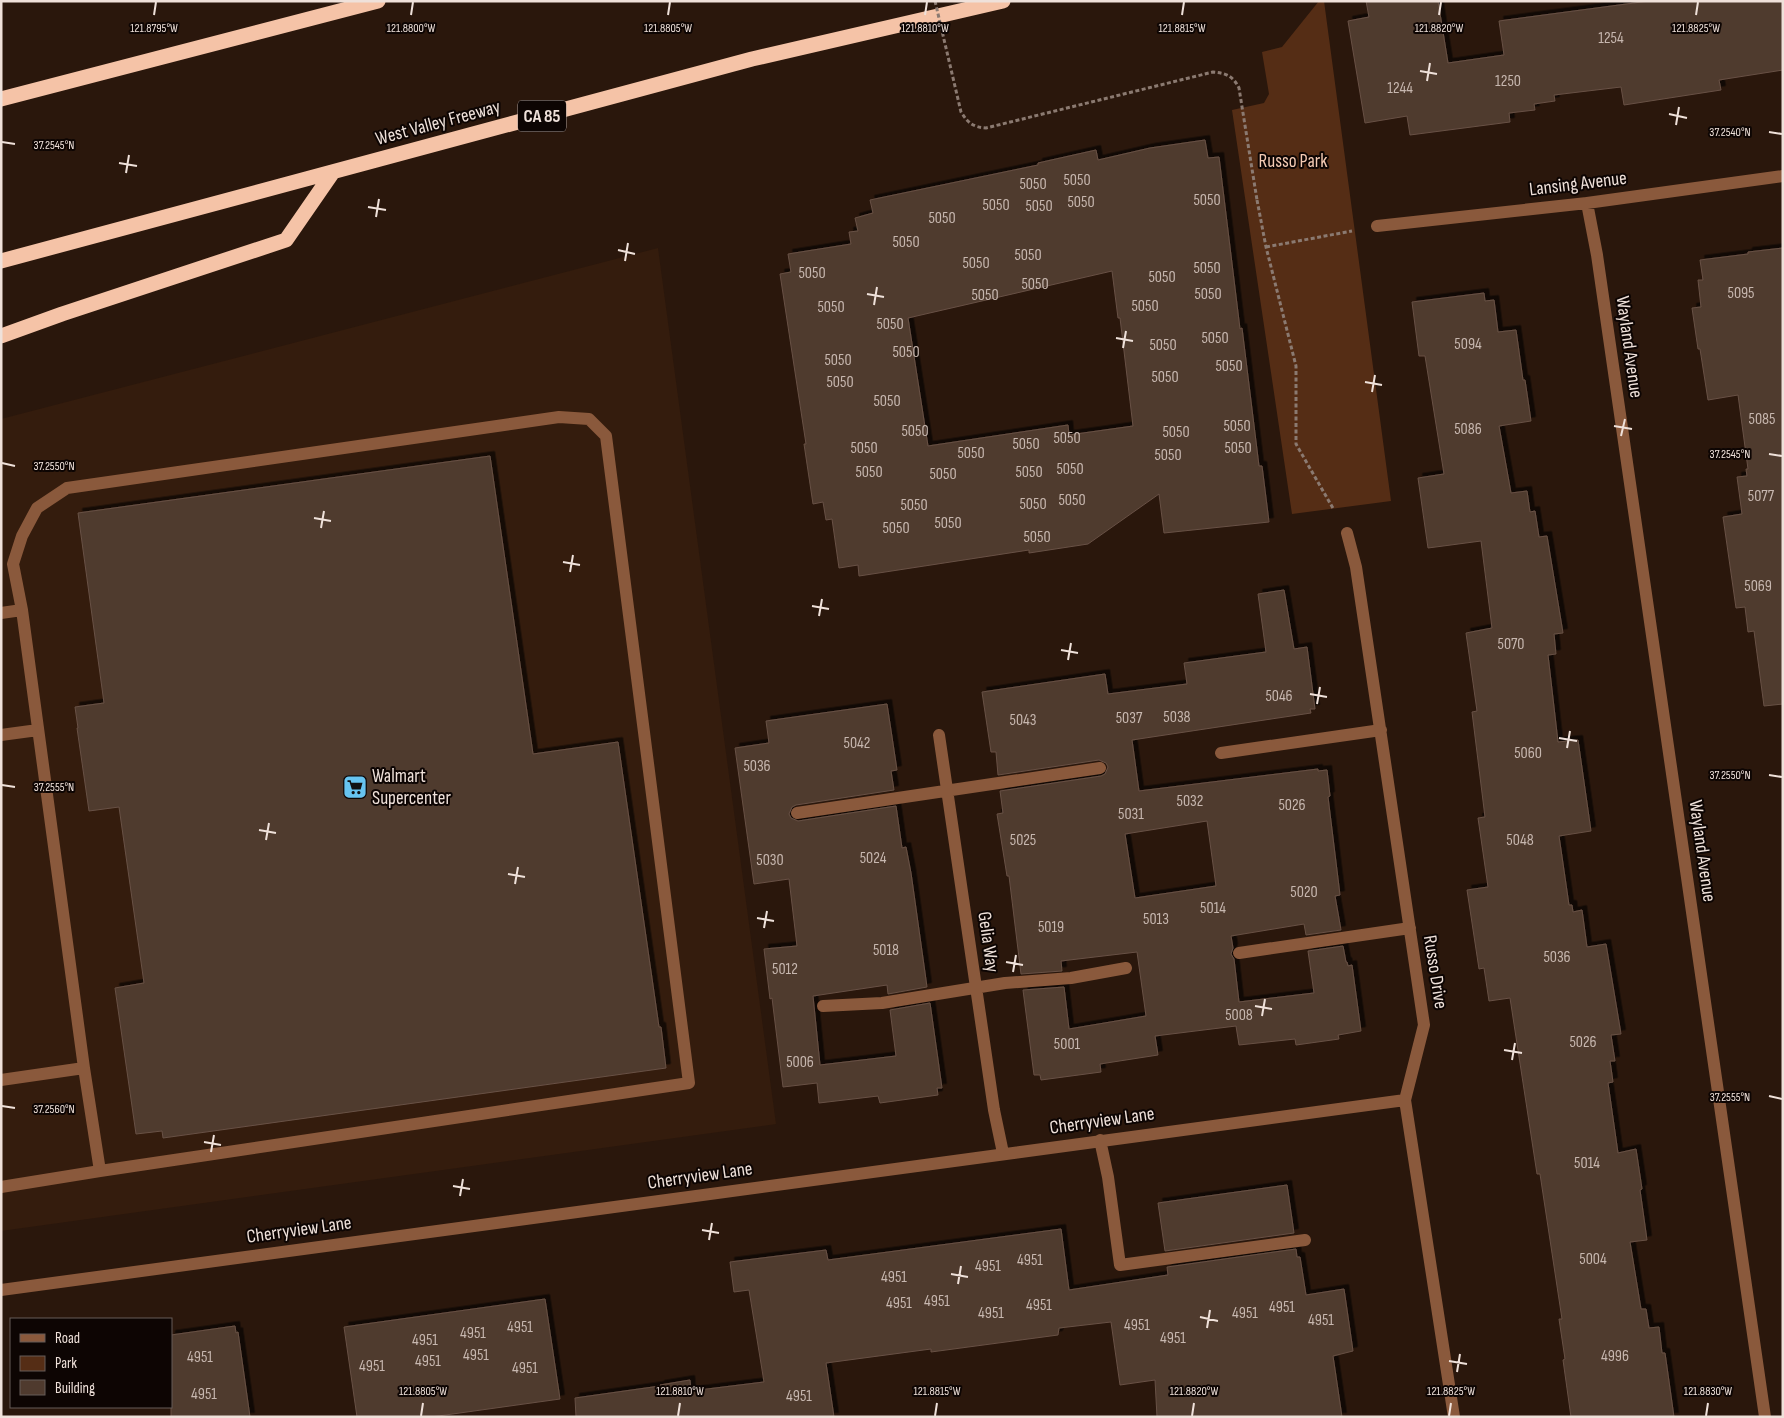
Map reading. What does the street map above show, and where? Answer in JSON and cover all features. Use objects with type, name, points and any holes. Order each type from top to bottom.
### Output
[{"type":"highway","points":[[1,99],[378,1]]},
{"type":"highway","name":"West Valley Freeway","points":[[1,261],[752,59],[1003,1]]},
{"type":"highway","points":[[1,336],[286,240],[333,172]]},
{"type":"street","name":"Lansing Avenue","points":[[1378,226],[1587,203],[1783,176]]},
{"type":"street","name":"Wayland Avenue","points":[[1587,203],[1597,255],[1765,1417]]},
{"type":"street","points":[[1,1187],[690,1083],[606,436],[589,419],[559,417],[67,488],[37,508],[22,536],[13,564],[22,610],[84,1068],[100,1171]]},
{"type":"street","name":"Russo Drive","points":[[1346,533],[1356,567],[1424,1025],[1405,1100],[1454,1417]]},
{"type":"street","points":[[1,612],[22,610]]},
{"type":"street","points":[[1,735],[38,730]]},
{"type":"street","points":[[1221,754],[1381,730]]},
{"type":"street","name":"Gelia Way","points":[[939,735],[994,1110],[1003,1154]]},
{"type":"street","points":[[797,813],[1100,768]]},
{"type":"street","points":[[1239,953],[1410,928]]},
{"type":"street","points":[[823,1006],[882,1003],[1005,983],[1071,978],[1126,968]]},
{"type":"street","points":[[1,1080],[84,1068]]},
{"type":"street","name":"Cherryview Lane","points":[[1,1290],[1405,1100]]},
{"type":"street","points":[[1100,1140],[1108,1177],[1120,1265],[1305,1240]]},
{"type":"path","points":[[936,1],[961,112],[967,121],[975,127],[986,128],[1213,72],[1224,73],[1234,79],[1239,88],[1266,247],[1296,366],[1296,444],[1346,533]]},
{"type":"path","points":[[1266,247],[1378,226]]},
{"type":"shaded area","points":[[658,248],[776,1124],[1,1231],[1,419]]},
{"type":"green space","name":"Russo Park","points":[[1319,1],[1324,1],[1391,501],[1292,514],[1232,110],[1264,103],[1269,94],[1262,52],[1282,47]]},
{"type":"building","points":[[1366,1],[1438,1],[1448,63],[1504,55],[1499,21],[1649,1],[1783,1],[1783,70],[1719,80],[1721,90],[1624,105],[1621,87],[1554,95],[1555,101],[1534,104],[1535,110],[1509,113],[1510,122],[1410,135],[1407,116],[1365,123],[1348,21],[1369,17]]},
{"type":"building","points":[[1205,140],[1208,158],[1219,157],[1240,329],[1242,328],[1259,466],[1262,466],[1269,522],[1164,533],[1159,494],[1088,544],[1029,553],[1029,550],[859,576],[858,565],[839,568],[832,519],[826,520],[823,502],[813,504],[804,444],[806,444],[780,274],[791,272],[788,254],[851,244],[849,232],[858,231],[855,218],[873,213],[870,200],[1038,165],[1038,163],[1096,150],[1098,160],[1150,148]],"holes":[[[1112,271],[1118,318],[1120,318],[1133,426],[1069,435],[1068,425],[928,446],[908,318]]]},
{"type":"building","points":[[1783,248],[1783,704],[1764,706],[1754,631],[1748,632],[1745,607],[1736,608],[1723,517],[1742,514],[1737,477],[1747,476],[1746,469],[1748,469],[1738,395],[1708,400],[1692,308],[1701,307],[1698,280],[1703,280],[1700,260]]},
{"type":"building","points":[[1484,293],[1485,301],[1494,300],[1498,332],[1516,330],[1523,380],[1525,380],[1531,421],[1499,426],[1511,493],[1527,491],[1530,512],[1535,511],[1539,537],[1547,536],[1563,633],[1554,634],[1556,654],[1548,655],[1558,742],[1578,740],[1591,831],[1559,836],[1569,905],[1572,905],[1573,912],[1582,910],[1587,947],[1606,944],[1621,1034],[1611,1035],[1615,1061],[1610,1061],[1613,1082],[1608,1083],[1618,1153],[1636,1149],[1647,1240],[1630,1242],[1641,1309],[1646,1309],[1649,1328],[1659,1327],[1662,1353],[1665,1353],[1674,1417],[1571,1417],[1559,1319],[1562,1319],[1510,998],[1489,1001],[1484,968],[1479,969],[1467,890],[1488,887],[1478,818],[1485,817],[1472,712],[1477,711],[1466,633],[1492,628],[1481,541],[1428,548],[1418,478],[1444,474],[1425,356],[1419,356],[1412,302]]},
{"type":"building","name":"Walmart Supercenter","points":[[490,456],[533,754],[618,742],[666,1068],[163,1138],[162,1131],[136,1134],[115,988],[144,983],[119,807],[89,811],[77,728],[75,707],[104,703],[78,513]]},
{"type":"building","points":[[1284,590],[1294,649],[1307,647],[1315,709],[1310,709],[1311,713],[1132,740],[1139,791],[1318,769],[1318,771],[1327,770],[1330,796],[1328,797],[1340,895],[1335,896],[1341,930],[1306,935],[1304,924],[1231,936],[1233,948],[1231,954],[1234,959],[1239,1002],[1314,993],[1308,951],[1343,946],[1346,962],[1348,966],[1352,965],[1361,1031],[1338,1035],[1339,1039],[1296,1045],[1295,1039],[1239,1045],[1236,1026],[1155,1036],[1158,1055],[1100,1064],[1101,1072],[1041,1080],[1040,1075],[1034,1075],[1023,990],[1064,987],[1069,1029],[1146,1016],[1137,952],[1061,961],[1062,971],[1021,974],[1009,876],[1007,876],[997,814],[1003,813],[1000,791],[1101,776],[1105,774],[1108,767],[1106,763],[1099,760],[998,775],[996,752],[991,752],[982,692],[1105,674],[1108,694],[1187,684],[1184,663],[1266,652],[1258,594]],"holes":[[[1207,821],[1216,886],[1135,898],[1125,834]]]},
{"type":"building","points":[[887,704],[897,770],[891,771],[894,790],[796,805],[792,807],[789,814],[791,818],[798,821],[896,806],[902,848],[906,847],[911,873],[927,987],[888,994],[887,985],[813,996],[820,1065],[896,1056],[890,1010],[930,1003],[942,1088],[937,1088],[938,1095],[880,1103],[878,1096],[819,1103],[817,1083],[783,1087],[764,949],[797,946],[789,879],[754,884],[735,748],[769,743],[766,721]]},
{"type":"building","points":[[1287,1185],[1294,1233],[1165,1251],[1158,1203]]},
{"type":"building","points":[[1061,1229],[1069,1290],[1168,1275],[1167,1267],[1296,1249],[1297,1257],[1300,1257],[1306,1295],[1344,1289],[1353,1351],[1333,1356],[1342,1417],[1157,1417],[1155,1380],[1120,1385],[1111,1322],[1059,1328],[1058,1335],[931,1352],[931,1349],[826,1363],[834,1417],[576,1417],[575,1398],[690,1380],[691,1391],[764,1382],[749,1290],[734,1292],[730,1262],[826,1250],[828,1260]]},
{"type":"building","points":[[545,1299],[560,1399],[431,1417],[357,1417],[344,1327]]},
{"type":"building","points":[[235,1326],[236,1333],[238,1332],[250,1417],[171,1417],[172,1335]]},
{"type":"place","name":"Walmart Supercenter","points":[[355,787]]}]
